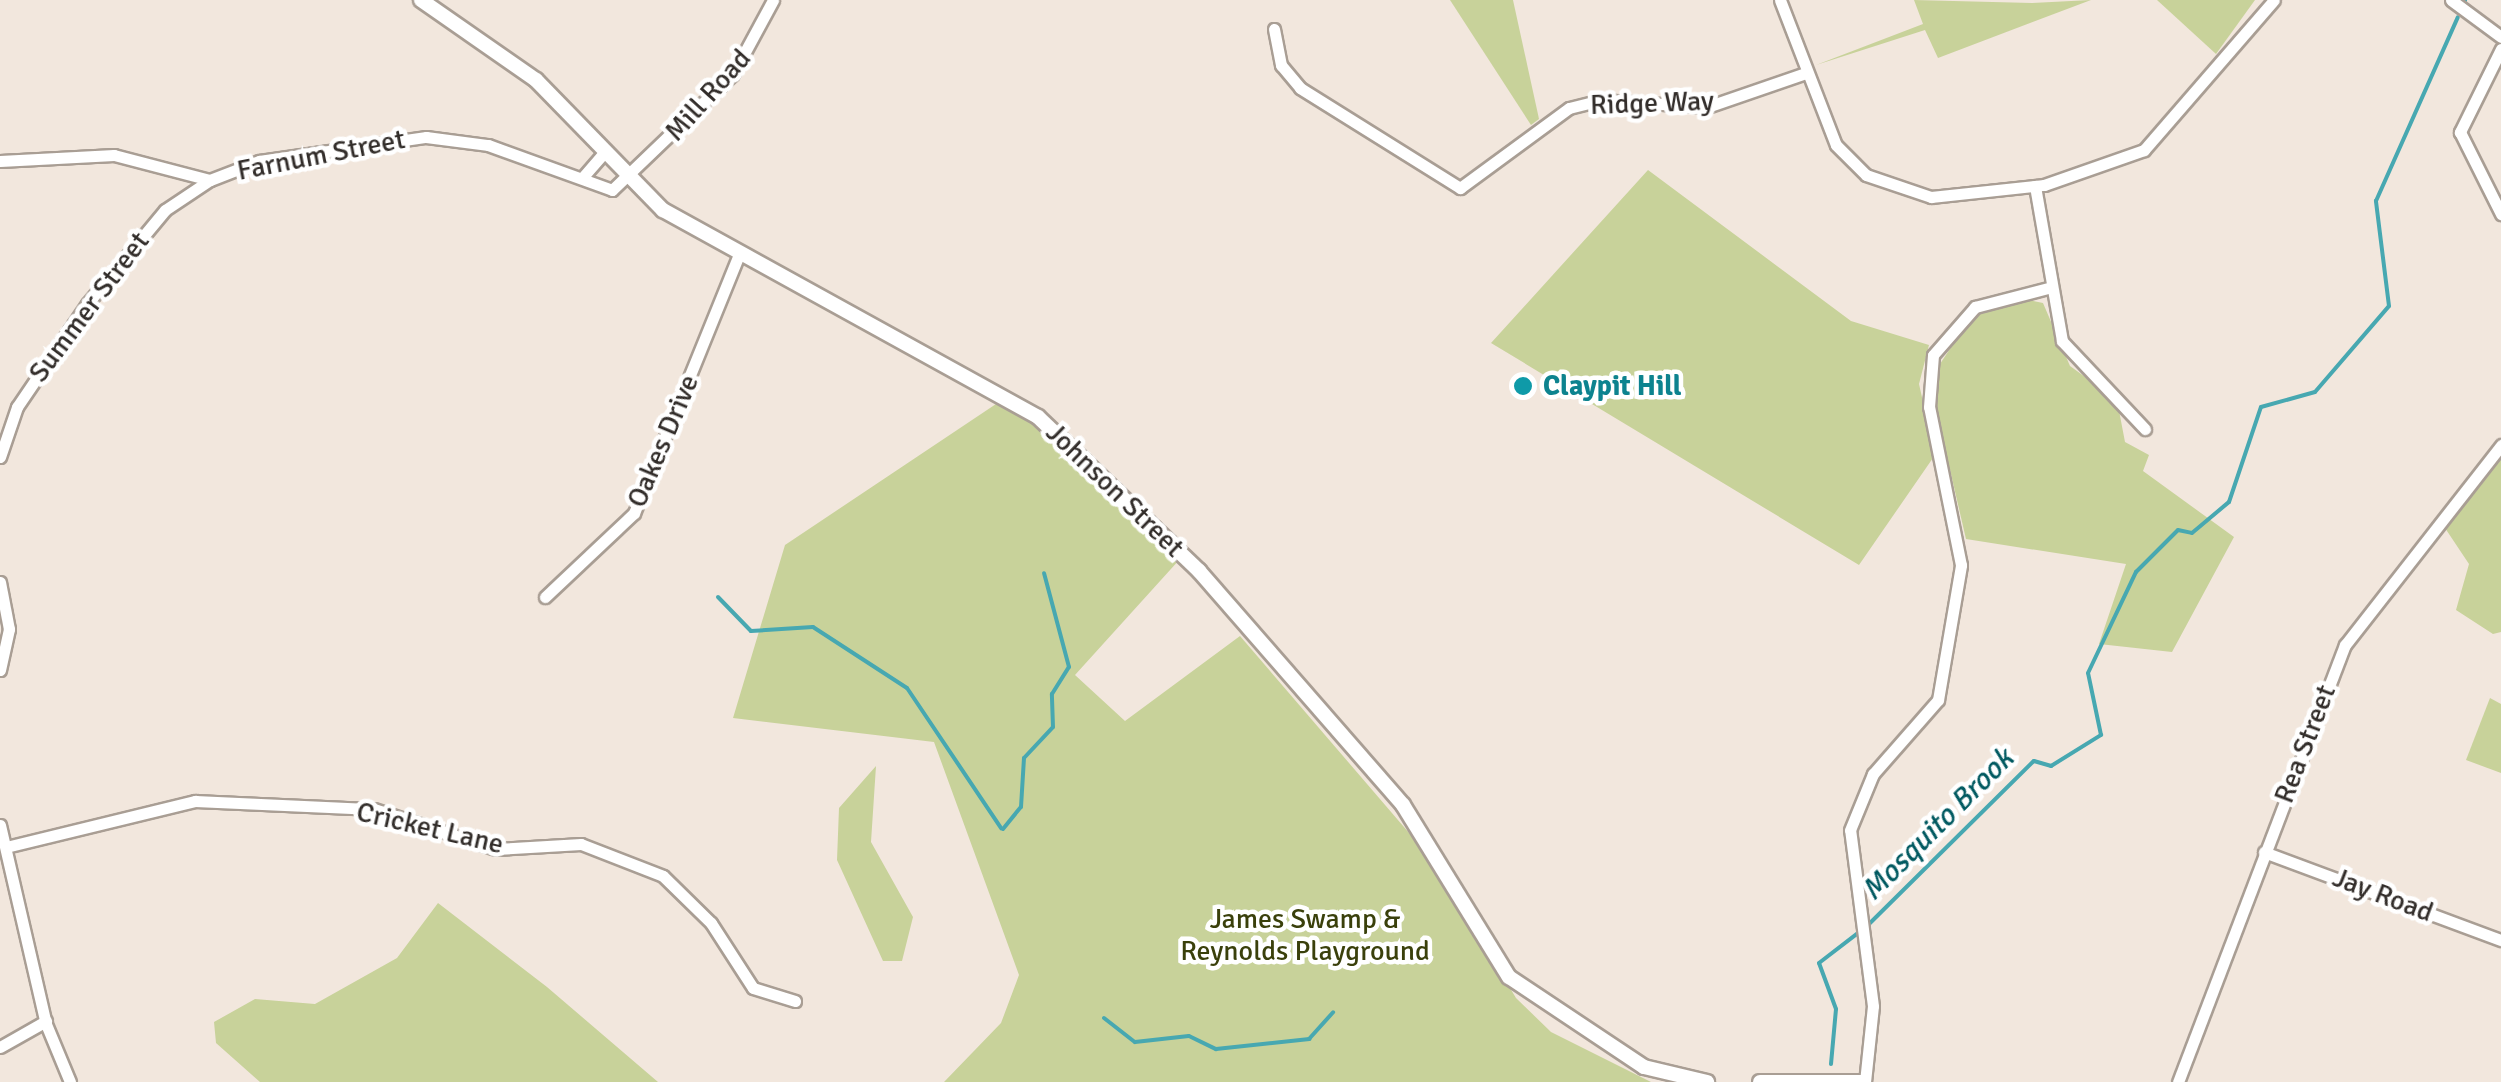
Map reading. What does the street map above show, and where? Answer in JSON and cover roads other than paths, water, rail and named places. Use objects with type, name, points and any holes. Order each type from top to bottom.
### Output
[{"type":"street","name":"Johnson Street","points":[[421,0],[495,45],[628,180],[739,255],[933,351],[1038,416],[1199,570],[1403,806],[1509,977],[1604,1046],[1665,1075],[1707,1082]]},
{"type":"street","name":"Mill Road","points":[[628,180],[733,74],[772,0]]},
{"type":"street","points":[[1780,0],[1836,145],[1866,175],[1931,197],[2035,186],[2104,170],[2159,139],[2274,0]]},
{"type":"street","points":[[2451,0],[2501,37]]},
{"type":"street","name":"Ridge Way","points":[[1274,29],[1281,65],[1300,88],[1460,188],[1569,108],[1602,100],[1707,107],[1806,73]]},
{"type":"street","points":[[2501,49],[2460,132],[2501,214]]},
{"type":"street","name":"Farnum Street","points":[[0,161],[114,155],[210,180],[259,161],[426,136],[488,145],[612,190],[628,180]]},
{"type":"street","points":[[582,178],[604,153]]},
{"type":"street","name":"Summer Street","points":[[0,457],[16,407],[86,304],[164,210],[210,180]]},
{"type":"street","points":[[2035,186],[2048,288],[2069,354],[2145,429]]},
{"type":"street","name":"Oakes Drive","points":[[545,598],[634,513],[739,255]]},
{"type":"street","points":[[1760,1082],[1864,1082],[1872,1006],[1849,866],[1856,808],[1880,764],[1938,700],[1961,565],[1930,407],[1933,355],[1975,308],[2048,288]]},
{"type":"street","name":"Rea Street","points":[[2178,1082],[2264,852],[2357,624],[2501,445]]},
{"type":"street","points":[[0,582],[10,628],[0,670]]},
{"type":"street","name":"Cricket Lane","points":[[6,847],[195,801],[374,809],[496,849],[581,844],[662,876],[712,923],[753,988],[796,1001]]},
{"type":"street","points":[[0,824],[46,1021],[70,1082]]},
{"type":"street","name":"Jay Road","points":[[2264,852],[2501,940]]},
{"type":"street","points":[[0,1047],[46,1021]]},
{"type":"waterway","name":"Mosquito Brook","points":[[1866,927],[2034,761],[2051,766],[2101,735],[2088,673],[2136,572],[2178,530],[2192,533],[2229,502],[2261,407],[2315,392],[2389,306],[2376,201],[2458,17]]},
{"type":"waterway","points":[[1003,829],[1021,807],[1024,758],[1053,727],[1052,694],[1069,667],[1044,573]]},
{"type":"waterway","points":[[718,597],[751,631],[813,627],[907,688],[1001,828]]},
{"type":"waterway","name":"Mosquito Brook","points":[[1831,1064],[1836,1009],[1819,963],[1858,933]]},
{"type":"waterway","points":[[1104,1018],[1135,1042],[1189,1036],[1216,1049],[1309,1039],[1333,1012]]},
{"type":"place","name":"Claypit Hill","points":[[1523,386]]},
{"type":"park label","name":"James Swamp & Reynolds Playground","points":[[1305,935]]}]
